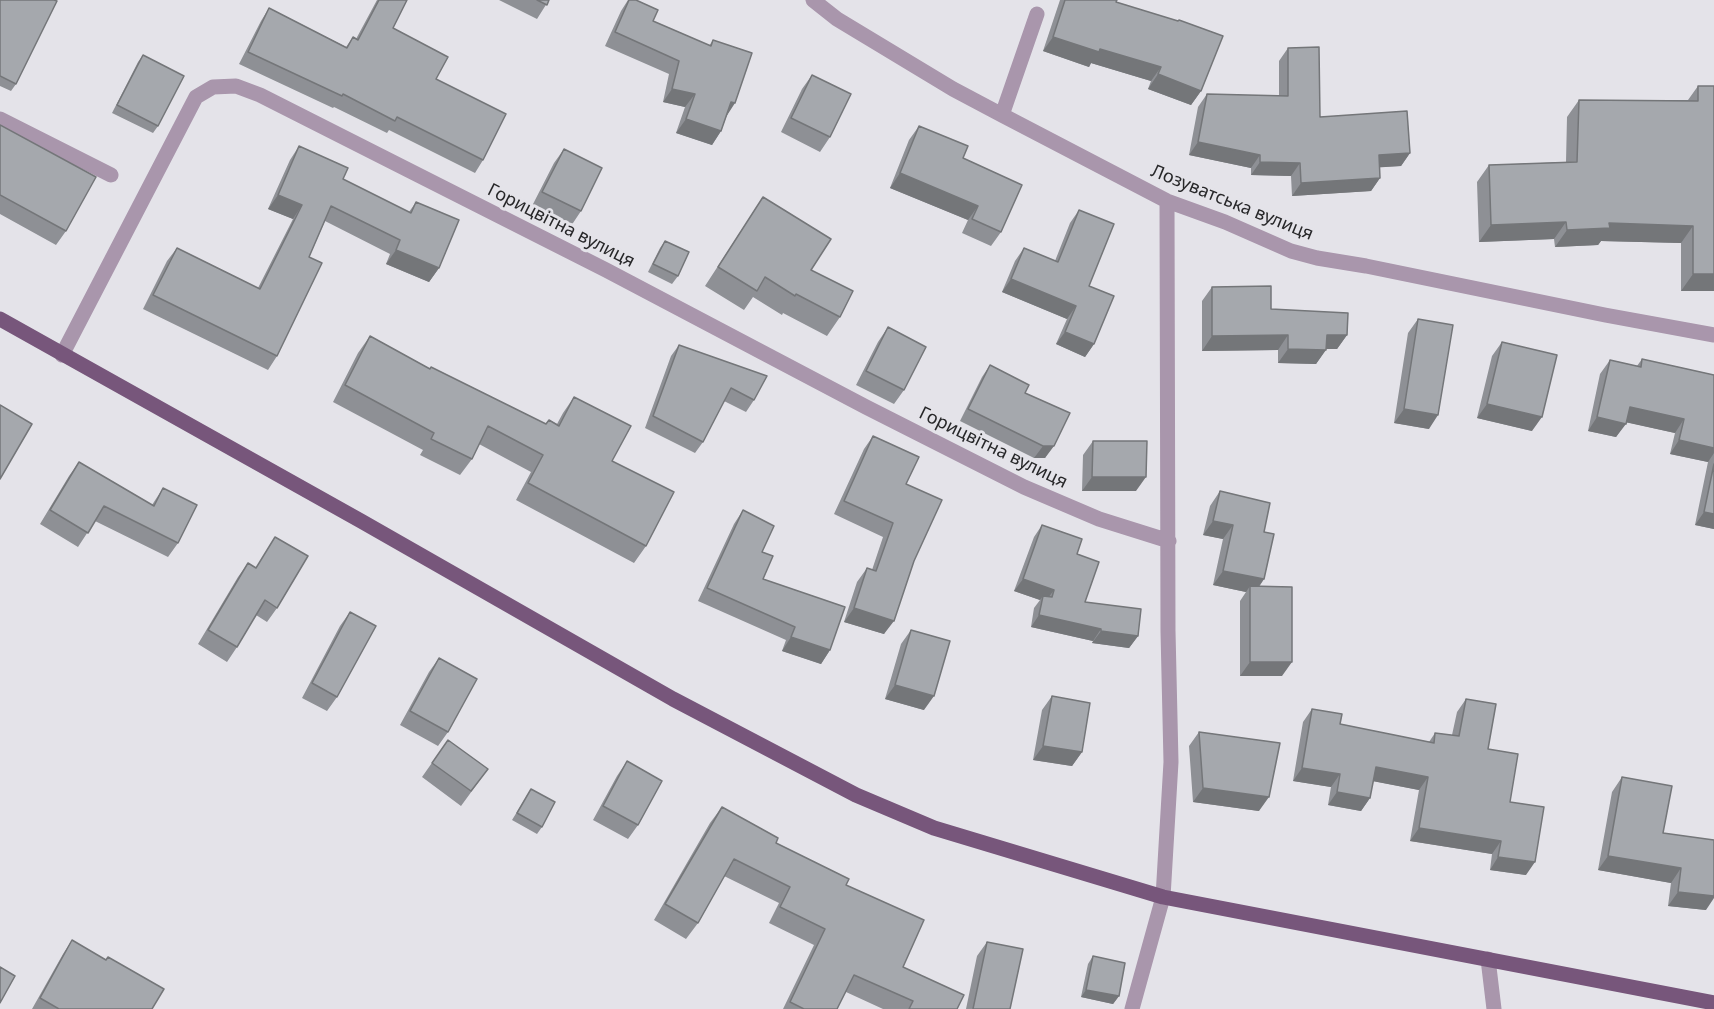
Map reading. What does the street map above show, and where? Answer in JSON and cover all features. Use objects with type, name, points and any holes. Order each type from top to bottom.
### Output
[{"type":"main road","points":[[0,319],[673,699],[856,795],[934,828],[1163,897],[1714,1003]]},
{"type":"street","name":"Лозуватська вулиця","points":[[813,0],[837,19],[953,89],[1002,115],[1167,201],[1225,222],[1292,251],[1317,258],[1714,335]]},
{"type":"street","points":[[1002,115],[1037,14]]},
{"type":"street","name":"Горицвітна вулиця","points":[[62,355],[196,97],[213,87],[236,86],[260,95],[606,270],[1024,487],[1099,519],[1169,541]]},
{"type":"street","points":[[0,119],[111,175]]},
{"type":"street","points":[[1132,1009],[1163,897],[1171,762],[1168,631],[1167,201]]},
{"type":"street","points":[[1488,959],[1494,1009]]},
{"type":"building","points":[[0,0],[57,1],[16,84],[0,76]]},
{"type":"building","points":[[379,0],[407,0],[393,28],[448,57],[436,79],[506,114],[483,160],[397,117],[395,121],[343,94],[342,96],[248,52],[269,8],[347,48],[353,37],[358,40]]},
{"type":"building","points":[[537,0],[549,0],[547,5]]},
{"type":"building","points":[[629,0],[636,0],[658,10],[653,21],[711,46],[713,40],[752,53],[735,103],[731,102],[721,131],[686,119],[695,94],[672,89],[679,61],[615,32]]},
{"type":"building","points":[[1065,0],[1117,0],[1116,2],[1179,20],[1223,36],[1201,91],[1158,74],[1161,67],[1100,49],[1099,52],[1053,37]]},
{"type":"building","points":[[1319,47],[1320,117],[1407,111],[1410,153],[1379,155],[1380,178],[1301,183],[1300,163],[1260,162],[1260,155],[1198,142],[1207,94],[1288,96],[1288,48]]},
{"type":"building","points":[[143,55],[184,76],[158,126],[117,105]]},
{"type":"building","points":[[812,75],[851,94],[830,137],[791,118]]},
{"type":"building","points":[[1698,86],[1714,86],[1714,274],[1693,274],[1693,226],[1609,223],[1610,228],[1567,230],[1566,222],[1491,225],[1489,165],[1577,162],[1579,100],[1698,101]]},
{"type":"building","points":[[0,125],[96,177],[66,231],[0,195]]},
{"type":"building","points":[[919,126],[968,146],[963,158],[1022,185],[1001,232],[972,219],[978,206],[900,173]]},
{"type":"building","points":[[299,146],[348,168],[343,179],[411,213],[416,202],[459,220],[439,268],[396,250],[400,240],[331,206],[309,257],[322,263],[277,356],[153,295],[177,248],[260,289],[302,205],[278,195]]},
{"type":"building","points":[[564,149],[602,168],[581,211],[542,192]]},
{"type":"building","points":[[763,197],[831,239],[811,270],[853,291],[840,317],[796,294],[795,296],[765,277],[757,291],[718,267]]},
{"type":"building","points":[[1079,210],[1114,224],[1089,286],[1114,296],[1094,344],[1065,332],[1076,306],[1011,279],[1024,248],[1058,262]]},
{"type":"building","points":[[665,241],[689,252],[678,276],[653,264]]},
{"type":"building","points":[[1271,286],[1271,309],[1348,313],[1347,335],[1327,335],[1326,350],[1288,349],[1288,335],[1212,336],[1212,287]]},
{"type":"building","points":[[1418,319],[1453,325],[1438,415],[1404,409]]},
{"type":"building","points":[[888,327],[926,347],[904,390],[866,371]]},
{"type":"building","points":[[370,336],[430,369],[431,367],[546,424],[549,420],[559,426],[574,397],[631,426],[612,461],[674,492],[646,546],[528,483],[543,455],[488,426],[472,459],[431,439],[434,433],[345,385]]},
{"type":"building","points":[[1502,342],[1557,355],[1542,417],[1487,404]]},
{"type":"building","points":[[679,345],[767,376],[754,400],[731,388],[703,442],[653,416]]},
{"type":"building","points":[[1642,359],[1714,375],[1714,448],[1679,440],[1684,419],[1630,407],[1626,424],[1597,417],[1610,360],[1641,367]]},
{"type":"building","points":[[990,365],[1029,385],[1025,393],[1070,413],[1054,446],[1043,446],[968,409]]},
{"type":"building","points":[[0,405],[32,424],[0,479]]},
{"type":"building","points":[[873,436],[919,457],[906,484],[942,500],[914,561],[894,621],[854,608],[867,568],[876,571],[893,523],[844,501]]},
{"type":"building","points":[[1093,441],[1147,441],[1146,477],[1092,477]]},
{"type":"building","points":[[79,462],[154,506],[163,488],[197,505],[178,543],[104,506],[88,533],[50,510]]},
{"type":"building","points":[[1714,464],[1714,514],[1704,512]]},
{"type":"building","points":[[1220,491],[1270,503],[1264,532],[1274,534],[1264,579],[1223,571],[1233,525],[1213,521]]},
{"type":"building","points":[[743,510],[774,526],[762,552],[773,556],[763,579],[845,607],[830,650],[791,637],[795,627],[707,588]]},
{"type":"building","points":[[1042,525],[1082,539],[1077,554],[1099,562],[1085,602],[1141,609],[1138,636],[1101,631],[1101,629],[1039,615],[1043,596],[1052,597],[1054,590],[1023,579]]},
{"type":"building","points":[[275,537],[308,556],[277,608],[265,600],[237,647],[208,630],[248,563],[256,568]]},
{"type":"building","points":[[1250,586],[1292,587],[1292,662],[1250,662]]},
{"type":"building","points":[[350,612],[376,626],[337,697],[312,683]]},
{"type":"building","points":[[911,630],[950,641],[934,696],[895,685]]},
{"type":"building","points":[[439,658],[477,679],[448,732],[410,711]]},
{"type":"building","points":[[1052,696],[1090,703],[1082,752],[1043,746]]},
{"type":"building","points":[[1466,699],[1496,704],[1488,749],[1518,754],[1510,802],[1544,807],[1535,862],[1498,857],[1501,841],[1419,828],[1428,777],[1376,767],[1370,798],[1337,792],[1340,774],[1302,768],[1312,709],[1342,714],[1340,724],[1434,743],[1435,733],[1459,736]]},
{"type":"building","points":[[1199,732],[1280,743],[1269,797],[1203,788]]},
{"type":"building","points":[[448,740],[488,769],[471,791],[432,763]]},
{"type":"building","points":[[627,761],[662,781],[638,825],[603,806]]},
{"type":"building","points":[[1622,777],[1672,786],[1663,833],[1714,840],[1714,896],[1678,892],[1681,868],[1608,856]]},
{"type":"building","points":[[531,789],[555,802],[542,827],[517,813]]},
{"type":"building","points":[[722,807],[778,838],[776,843],[849,879],[846,885],[924,920],[903,967],[964,995],[957,1009],[909,1009],[913,1001],[854,975],[837,1009],[804,1009],[790,1002],[825,929],[780,907],[790,887],[734,859],[698,923],[665,904]]},
{"type":"building","points":[[72,940],[106,960],[108,957],[164,989],[152,1009],[59,1009],[40,998]]},
{"type":"building","points":[[987,942],[1023,949],[1010,1009],[973,1009]]},
{"type":"building","points":[[1093,956],[1125,963],[1119,996],[1086,990]]},
{"type":"building","points":[[0,967],[15,976],[0,1003]]}]
